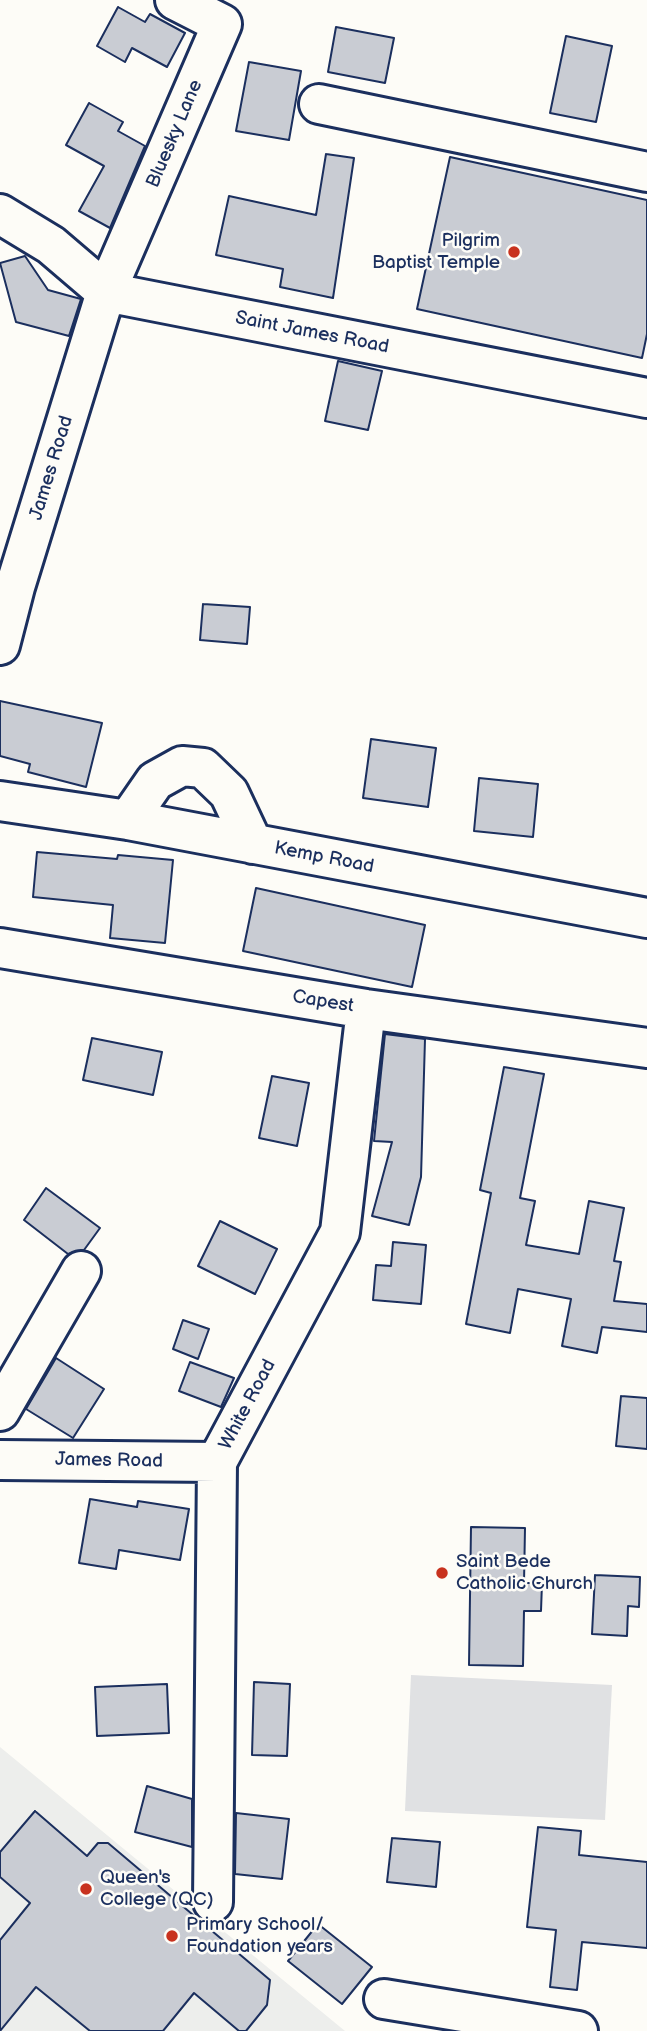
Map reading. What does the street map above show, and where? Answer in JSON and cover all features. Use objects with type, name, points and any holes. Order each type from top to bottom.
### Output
[{"type":"street","name":"Bluesky Lane","points":[[107,292],[222,24],[175,0]]},
{"type":"street","points":[[319,104],[647,172]]},
{"type":"street","name":"Saint James Road","points":[[0,214],[51,245],[107,292],[647,398]]},
{"type":"street","name":"James Road","points":[[0,645],[7,585],[107,292]]},
{"type":"street","points":[[128,820],[155,781],[182,766],[203,768],[229,793],[253,844]]},
{"type":"street","name":"Kemp Road","points":[[0,801],[128,820],[647,918]]},
{"type":"street","name":"Capest","points":[[0,948],[366,1009],[647,1048]]},
{"type":"street","name":"White Road","points":[[213,1902],[217,1462],[340,1233],[366,1009]]},
{"type":"street","points":[[0,1411],[81,1270]]},
{"type":"street","name":"James Road","points":[[0,1460],[217,1462]]},
{"type":"street","points":[[384,1999],[578,2031]]},
{"type":"shaded area","points":[[411,1675],[612,1685],[605,1820],[405,1811]]},
{"type":"shaded area","name":"Queen's College (QC)","points":[[0,1747],[345,2031],[0,2031]]},
{"type":"building","points":[[118,7],[145,22],[150,14],[185,33],[167,67],[132,48],[125,62],[97,46]]},
{"type":"building","points":[[336,27],[394,38],[385,83],[328,72]]},
{"type":"building","points":[[566,36],[612,46],[596,122],[550,113]]},
{"type":"building","points":[[249,62],[301,71],[289,140],[236,131]]},
{"type":"building","points":[[89,103],[123,122],[118,131],[145,146],[110,228],[79,211],[104,166],[66,145]]},
{"type":"building","points":[[326,154],[354,158],[333,298],[280,287],[283,269],[216,255],[229,196],[316,215]]},
{"type":"building","name":"Pilgrim Baptist Temple","points":[[450,157],[647,200],[647,334],[642,358],[417,309]]},
{"type":"building","points":[[25,256],[48,290],[81,299],[69,336],[16,322],[0,263]]},
{"type":"building","points":[[338,361],[382,371],[368,430],[325,421]]},
{"type":"building","points":[[203,604],[250,607],[247,644],[200,640]]},
{"type":"building","points":[[0,701],[102,723],[86,787],[28,772],[30,764],[0,756]]},
{"type":"building","points":[[371,739],[436,748],[428,807],[363,798]]},
{"type":"building","points":[[479,778],[538,784],[533,837],[474,831]]},
{"type":"building","points":[[37,852],[117,859],[118,855],[173,860],[165,943],[110,938],[113,905],[33,897]]},
{"type":"building","points":[[256,888],[425,925],[412,987],[243,951]]},
{"type":"building","points":[[385,1034],[425,1039],[421,1177],[409,1225],[372,1216],[392,1142],[374,1141]]},
{"type":"building","points":[[92,1038],[162,1052],[153,1095],[83,1080]]},
{"type":"building","points":[[504,1067],[544,1074],[520,1198],[535,1201],[526,1245],[579,1254],[589,1201],[624,1208],[614,1261],[621,1262],[614,1301],[647,1304],[647,1332],[602,1327],[597,1353],[562,1346],[571,1299],[518,1289],[510,1333],[466,1324],[491,1193],[480,1190]]},
{"type":"building","points":[[272,1076],[309,1083],[297,1146],[259,1138]]},
{"type":"building","points":[[46,1188],[100,1228],[84,1250],[68,1254],[24,1220]]},
{"type":"building","points":[[220,1221],[277,1249],[255,1294],[198,1266]]},
{"type":"building","points":[[393,1242],[426,1245],[421,1304],[373,1300],[376,1265],[391,1266]]},
{"type":"building","points":[[183,1320],[209,1329],[198,1359],[173,1349]]},
{"type":"building","points":[[56,1358],[104,1389],[73,1438],[26,1409]]},
{"type":"building","points":[[190,1362],[234,1378],[221,1407],[179,1391]]},
{"type":"building","points":[[621,1396],[647,1398],[647,1449],[616,1446]]},
{"type":"building","points":[[90,1499],[137,1507],[138,1501],[189,1509],[180,1560],[119,1550],[116,1569],[79,1563]]},
{"type":"building","points":[[471,1527],[525,1528],[524,1583],[542,1583],[541,1611],[524,1611],[523,1666],[469,1665]]},
{"type":"building","points":[[595,1575],[640,1577],[639,1607],[628,1606],[627,1636],[592,1634]]},
{"type":"building","points":[[254,1682],[290,1684],[287,1756],[252,1755]]},
{"type":"building","points":[[167,1684],[169,1733],[97,1736],[95,1687]]},
{"type":"building","points":[[147,1786],[192,1799],[192,1847],[135,1832]]},
{"type":"building","name":"Queen's College (QC)","points":[[35,1811],[87,1856],[98,1843],[108,1843],[270,1980],[267,2005],[246,2031],[239,2031],[194,1993],[163,2031],[90,2031],[36,1987],[0,2031],[0,1940],[30,1903],[0,1877],[0,1852]]},
{"type":"building","points":[[236,1813],[289,1819],[282,1879],[235,1874]]},
{"type":"building","points":[[538,1827],[581,1831],[579,1855],[647,1862],[647,1948],[582,1942],[577,1990],[550,1987],[556,1930],[527,1927]]},
{"type":"building","points":[[392,1838],[440,1842],[436,1887],[387,1882]]},
{"type":"building","points":[[318,1924],[372,1967],[342,2004],[288,1961]]},
{"type":"place","name":"Pilgrim Baptist Temple","points":[[514,252]]},
{"type":"place","name":"Saint Bede Catholic Church","points":[[442,1573]]},
{"type":"place","name":"Queen's College (QC)","points":[[86,1889]]},
{"type":"place","name":"Primary School/ Foundation years","points":[[172,1936]]}]
